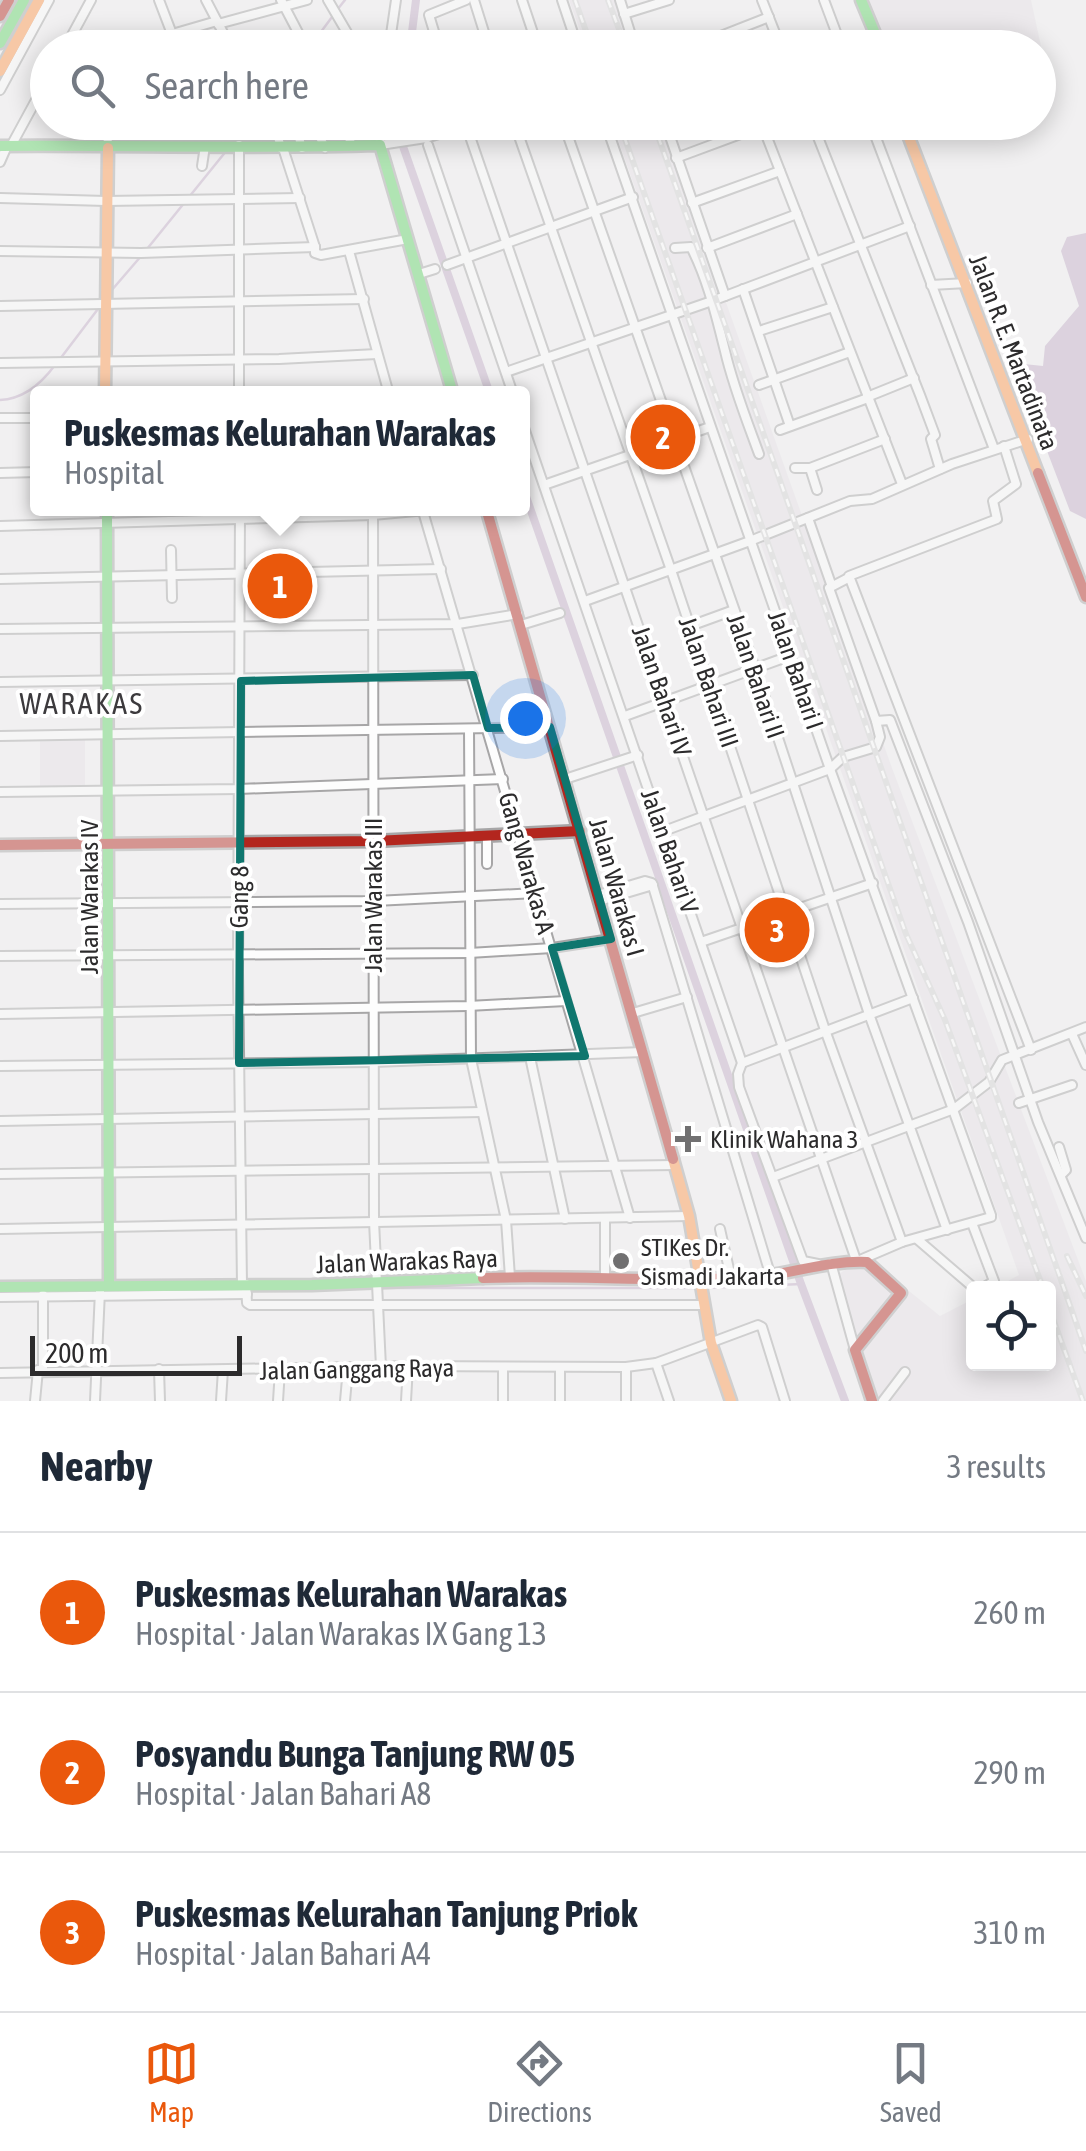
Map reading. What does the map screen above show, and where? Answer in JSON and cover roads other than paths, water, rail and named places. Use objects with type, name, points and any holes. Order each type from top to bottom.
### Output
[{"type":"main road","points":[[0,16],[9,0]]},
{"type":"main road","points":[[0,43],[24,0]]},
{"type":"main road","points":[[0,71],[39,0]]},
{"type":"main road","points":[[858,0],[870,30]]},
{"type":"main road","name":"Jalan R. E. Martadinata","points":[[914,140],[1086,597]]},
{"type":"main road","points":[[6,146],[324,148],[384,144],[451,386]]},
{"type":"main road","points":[[105,386],[108,148]]},
{"type":"main road","name":"Jalan R. E. Martadinata","points":[[1029,438],[1086,573]]},
{"type":"main road","name":"Jalan Warakas IV","points":[[102,1290],[108,1226],[110,1065],[108,516]]},
{"type":"main road","name":"Jalan Warakas I","points":[[488,516],[676,1165],[689,1216],[710,1344],[731,1401]]},
{"type":"main road","points":[[0,845],[374,840],[580,831]]},
{"type":"main road","points":[[858,1260],[866,1262],[901,1294],[854,1350],[872,1401]]},
{"type":"main road","name":"Jalan Warakas Raya","points":[[0,1287],[43,1291],[377,1288],[510,1277],[605,1279],[702,1290],[731,1278],[776,1276],[858,1260]]},
{"type":"street","points":[[33,30],[49,0]]},
{"type":"street","points":[[74,30],[91,0]]},
{"type":"street","points":[[158,0],[170,30]]},
{"type":"street","points":[[206,0],[222,30]]},
{"type":"street","points":[[187,30],[307,0]]},
{"type":"street","points":[[392,30],[396,0]]},
{"type":"street","points":[[433,30],[429,15],[466,0]]},
{"type":"street","points":[[474,0],[483,30]]},
{"type":"street","points":[[522,0],[532,30]]},
{"type":"street","points":[[562,0],[572,30]]},
{"type":"street","points":[[620,0],[630,30]]},
{"type":"street","points":[[624,14],[669,0]]},
{"type":"street","points":[[762,0],[774,30]]},
{"type":"street","points":[[824,0],[835,30]]},
{"type":"street","points":[[330,3],[346,30]]},
{"type":"street","points":[[283,4],[297,30]]},
{"type":"street","points":[[736,30],[769,17]]},
{"type":"street","points":[[0,90],[30,35]]},
{"type":"street","points":[[0,162],[6,146],[30,112]]},
{"type":"street","points":[[108,140],[108,148]]},
{"type":"street","points":[[280,140],[316,253],[408,239]]},
{"type":"street","points":[[300,140],[302,148]]},
{"type":"street","points":[[321,140],[324,148]]},
{"type":"street","points":[[349,140],[352,146]]},
{"type":"street","points":[[383,140],[384,144],[424,141],[510,386]]},
{"type":"street","name":"Jalan Bahari IV","points":[[472,140],[781,1046],[858,1260]]},
{"type":"street","name":"Jalan Bahari III","points":[[520,140],[690,626],[825,1030],[902,1242]]},
{"type":"street","name":"Jalan Bahari II","points":[[570,140],[755,668],[868,1014],[947,1230]]},
{"type":"street","name":"Jalan Bahari I","points":[[612,140],[830,769],[991,1216],[972,1223]]},
{"type":"street","points":[[670,140],[725,296]]},
{"type":"street","points":[[676,158],[722,140]]},
{"type":"street","points":[[768,140],[902,484]]},
{"type":"street","points":[[819,140],[914,378],[934,435],[931,439],[940,469]]},
{"type":"street","points":[[830,584],[883,560],[995,520],[993,501],[1016,483],[932,285],[877,140]]},
{"type":"street","points":[[231,145],[240,198],[239,386]]},
{"type":"street","points":[[202,166],[205,146]]},
{"type":"street","points":[[692,203],[780,171]]},
{"type":"street","points":[[447,265],[633,197]]},
{"type":"street","points":[[0,198],[300,198]]},
{"type":"street","points":[[707,248],[797,214]]},
{"type":"street","points":[[506,372],[712,301],[910,226]]},
{"type":"street","points":[[0,251],[145,253],[314,247]]},
{"type":"street","points":[[675,248],[691,248],[712,301],[759,454]]},
{"type":"street","points":[[349,251],[387,386]]},
{"type":"street","points":[[419,274],[435,269]]},
{"type":"street","points":[[932,285],[969,282]]},
{"type":"street","points":[[743,289],[790,426]]},
{"type":"street","points":[[0,306],[364,299]]},
{"type":"street","points":[[759,332],[834,308]]},
{"type":"street","points":[[759,385],[850,352]]},
{"type":"street","points":[[0,363],[377,354]]},
{"type":"street","points":[[780,430],[914,378]]},
{"type":"street","points":[[0,418],[30,418]]},
{"type":"street","points":[[544,485],[710,427]]},
{"type":"street","points":[[585,601],[850,501],[872,499],[940,469],[1029,438]]},
{"type":"street","points":[[795,468],[810,468],[885,440]]},
{"type":"street","name":"Jalan Bahari V","points":[[530,445],[625,716],[633,757],[664,831],[742,1063],[739,1087],[803,1261],[822,1265]]},
{"type":"street","points":[[810,468],[816,490]]},
{"type":"street","points":[[0,473],[30,472]]},
{"type":"street","points":[[0,526],[297,516]]},
{"type":"street","name":"Jalan Warakas III","points":[[372,516],[374,1221],[381,1367]]},
{"type":"street","name":"Gang Warakas A","points":[[425,516],[630,1218]]},
{"type":"street","points":[[664,831],[830,769],[843,756],[853,756],[879,744],[876,721],[808,518]]},
{"type":"street","name":"Gang 8","points":[[240,519],[239,1116],[245,1288]]},
{"type":"street","points":[[171,550],[172,598]]},
{"type":"street","points":[[0,579],[441,569]]},
{"type":"street","points":[[850,577],[1031,1050]]},
{"type":"street","points":[[690,626],[734,610]]},
{"type":"street","points":[[0,629],[458,624],[560,613]]},
{"type":"street","points":[[625,716],[792,656]]},
{"type":"street","points":[[0,682],[473,675]]},
{"type":"street","points":[[876,721],[902,715]]},
{"type":"street","points":[[890,720],[1030,1100],[1086,1238]]},
{"type":"street","points":[[0,736],[550,727]]},
{"type":"street","points":[[469,729],[471,1059],[506,1220],[510,1277]]},
{"type":"street","points":[[565,779],[633,757]]},
{"type":"street","points":[[0,792],[240,789],[503,779]]},
{"type":"street","points":[[487,835],[488,864]]},
{"type":"street","points":[[599,898],[652,883],[776,1276]]},
{"type":"street","points":[[701,942],[873,883]]},
{"type":"street","points":[[0,904],[375,901],[536,893]]},
{"type":"street","points":[[0,956],[469,953],[611,940]]},
{"type":"street","points":[[633,1012],[687,997]]},
{"type":"street","points":[[742,1063],[914,998]]},
{"type":"street","points":[[0,1014],[566,1001]]},
{"type":"street","points":[[774,1176],[954,1109],[990,1082],[1002,1060],[1086,1028]]},
{"type":"street","points":[[1072,1034],[1086,1065]]},
{"type":"street","points":[[0,1066],[373,1062],[643,1052]]},
{"type":"street","points":[[530,1057],[565,1219]]},
{"type":"street","points":[[1019,1102],[1072,1085]]},
{"type":"street","points":[[0,1120],[482,1112]]},
{"type":"street","points":[[1058,1148],[1066,1170],[1062,1174]]},
{"type":"street","points":[[0,1174],[676,1165]]},
{"type":"street","points":[[0,1229],[689,1216]]},
{"type":"street","points":[[605,1218],[605,1279]]},
{"type":"street","points":[[858,1260],[902,1242],[972,1223],[994,1281]]},
{"type":"street","points":[[720,1229],[731,1278]]},
{"type":"street","points":[[918,1239],[966,1281]]},
{"type":"street","points":[[822,1265],[854,1350]]},
{"type":"street","points":[[245,1288],[250,1305],[378,1305],[702,1290]]},
{"type":"street","points":[[95,1401],[102,1290]]},
{"type":"street","points":[[0,1298],[43,1291],[41,1370],[35,1401]]},
{"type":"street","name":"Jalan Ganggang Raya","points":[[0,1372],[626,1367],[656,1364],[760,1326],[785,1401]]},
{"type":"street","points":[[656,1364],[669,1401]]},
{"type":"street","points":[[406,1401],[408,1366]]},
{"type":"street","points":[[560,1367],[560,1401]]},
{"type":"street","points":[[626,1367],[626,1401]]},
{"type":"street","points":[[345,1401],[348,1368]]},
{"type":"street","points":[[502,1368],[503,1401]]},
{"type":"street","points":[[159,1369],[160,1401]]},
{"type":"street","points":[[221,1401],[223,1370]]},
{"type":"street","points":[[278,1401],[280,1370]]},
{"type":"street","points":[[883,1401],[906,1372]]},
{"type":"waterway","points":[[337,10],[345,0]]},
{"type":"waterway","points":[[412,30],[416,0]]},
{"type":"waterway","points":[[322,30],[332,17]]},
{"type":"waterway","points":[[401,140],[487,386]]},
{"type":"waterway","points":[[147,249],[227,150]]},
{"type":"waterway","points":[[111,291],[142,255]]},
{"type":"waterway","points":[[60,359],[101,305]]},
{"type":"waterway","points":[[35,386],[55,365]]},
{"type":"waterway","points":[[0,400],[30,390]]},
{"type":"waterway","points":[[530,508],[845,1401]]},
{"type":"waterway","points":[[706,1288],[801,1284]]},
{"type":"waterway","points":[[351,1288],[373,1288]]},
{"type":"waterway","points":[[381,1288],[698,1288]]},
{"type":"waterway","points":[[0,1293],[23,1292]]},
{"type":"railway","points":[[575,0],[586,30]]},
{"type":"railway","points":[[608,0],[619,30]]},
{"type":"railway","points":[[625,140],[906,934],[945,1020],[1040,1281]]},
{"type":"railway","points":[[659,140],[1086,1351]]},
{"type":"railway","points":[[1067,1256],[1086,1296]]},
{"type":"railway","points":[[1056,1327],[1083,1401]]},
{"type":"place","name":"Posyandu Bunga Tanjung RW 05","points":[[663,437]]},
{"type":"place","name":"Puskesmas Kelurahan Warakas","points":[[280,586]]},
{"type":"place","name":"Puskesmas Kelurahan Tanjung Priok","points":[[777,930]]},
{"type":"place","name":"Klinik Wahana 3","points":[[688,1139]]},
{"type":"place","name":"STIKes Dr. Sismadi Jakarta","points":[[621,1261]]},
{"type":"district","name":"WARAKAS","points":[[82,704]]}]
